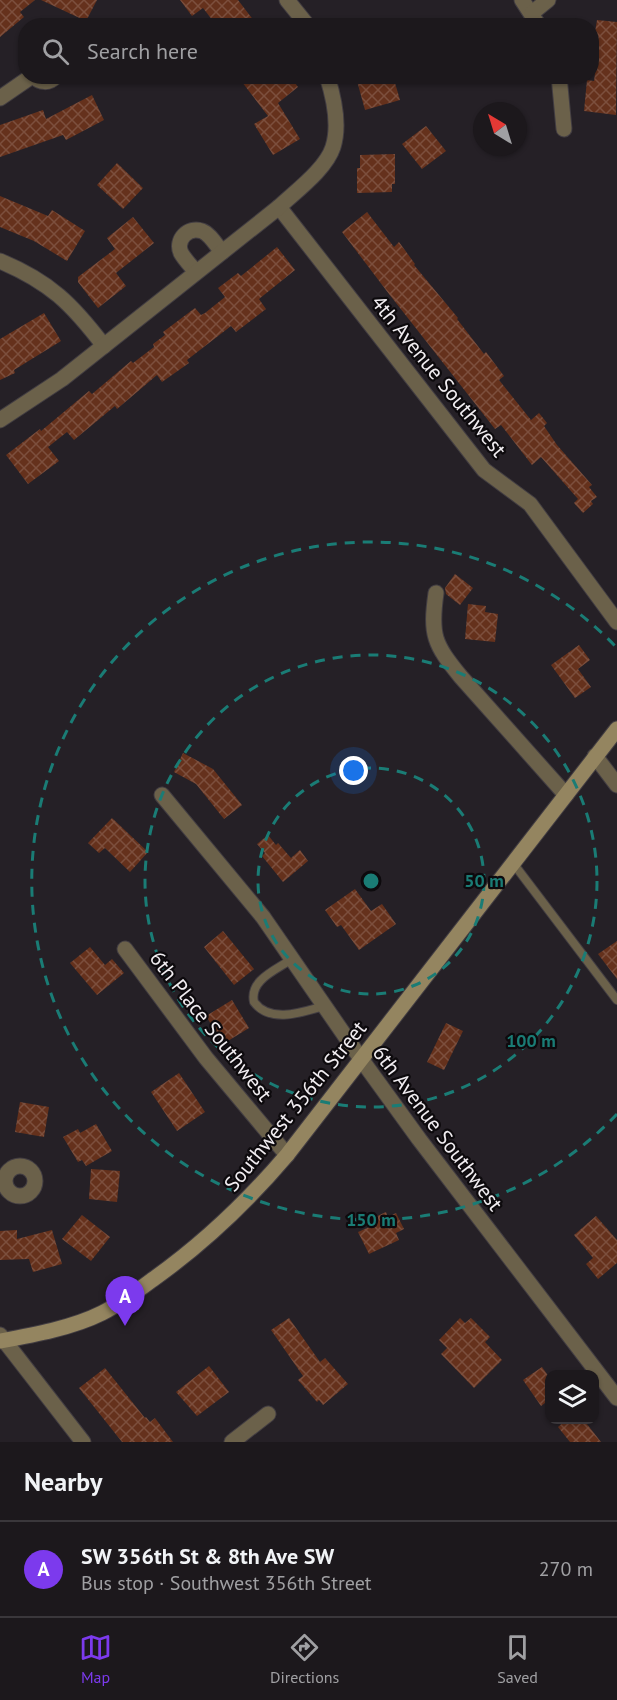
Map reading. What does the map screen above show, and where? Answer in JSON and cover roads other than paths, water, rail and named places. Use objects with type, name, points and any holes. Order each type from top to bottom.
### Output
[{"type":"main road","name":"Southwest 356th Street","points":[[1,1339],[70,1324],[100,1314],[126,1299],[177,1263],[230,1218],[287,1155],[617,729]]},
{"type":"street","points":[[287,0],[302,18]]},
{"type":"street","points":[[522,0],[534,18]]},
{"type":"street","points":[[536,18],[548,0]]},
{"type":"street","points":[[0,98],[20,84]]},
{"type":"street","points":[[0,420],[62,379],[279,207],[310,178],[333,148],[335,111],[329,84]]},
{"type":"street","points":[[560,84],[564,129]]},
{"type":"street","name":"4th Avenue Southwest","points":[[279,207],[484,470],[530,504],[617,621]]},
{"type":"street","points":[[196,273],[180,252],[184,236],[194,230],[205,232],[222,252]]},
{"type":"street","points":[[0,261],[28,274],[60,295],[82,317],[104,346]]},
{"type":"street","points":[[436,593],[432,627],[445,657],[566,795]]},
{"type":"street","points":[[595,756],[617,785]]},
{"type":"street","name":"6th Avenue Southwest","points":[[162,795],[263,917],[361,1059],[617,1398]]},
{"type":"street","name":"6th Place Southwest","points":[[124,949],[206,1058],[287,1155]]},
{"type":"street","points":[[1,1339],[83,1442]]},
{"type":"street","points":[[232,1442],[268,1414]]},
{"type":"lane","points":[[513,863],[617,1000]]},
{"type":"lane","points":[[292,959],[258,982],[253,989],[254,1002],[262,1010],[283,1014],[298,1013],[324,1006]]},
{"type":"place","name":"SW 356th St & 8th Ave SW","points":[[125,1326]]}]
